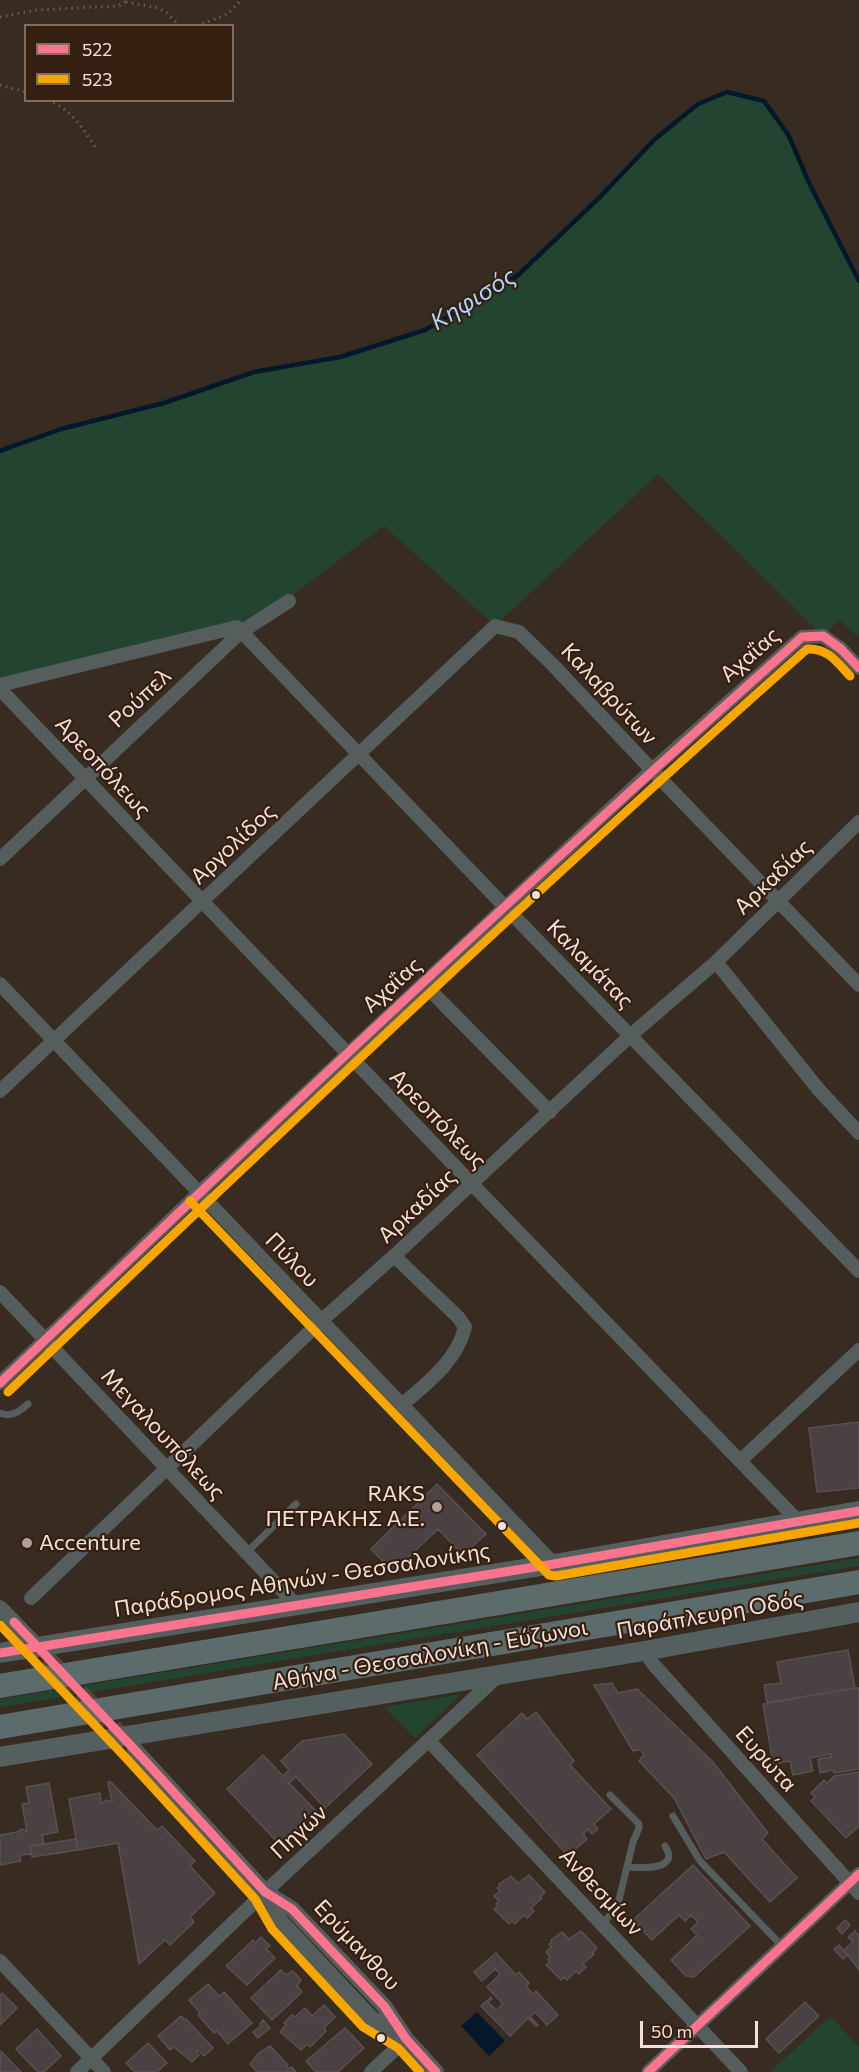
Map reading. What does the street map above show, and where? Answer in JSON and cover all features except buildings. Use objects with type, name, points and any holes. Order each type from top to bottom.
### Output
[{"type":"highway","name":"Αθήνα - Θεσσαλονίκη - Εύζωνοι","points":[[0,1686],[859,1543]]},
{"type":"highway","name":"Αθήνα - Θεσσαλονίκη - Εύζωνοι","points":[[0,1727],[859,1582]]},
{"type":"main road","name":"Παράδρομος Αθηνών - Θεσσαλονίκης","points":[[0,1653],[554,1564],[859,1511]]},
{"type":"main road","name":"Παράπλευρη Οδός","points":[[0,1757],[644,1651],[859,1612]]},
{"type":"street","name":"Ρούπελ","points":[[0,859],[242,632],[289,601]]},
{"type":"street","points":[[0,687],[237,627],[242,632]]},
{"type":"street","name":"Αργολίδος","points":[[0,1091],[495,627]]},
{"type":"street","name":"Καλαβρύτων","points":[[495,627],[519,632],[859,985]]},
{"type":"street","name":"Καλαμάτας","points":[[242,632],[859,1271]]},
{"type":"street","name":"Αχαΐας","points":[[0,1383],[199,1192],[652,770],[802,637],[823,636],[841,649],[859,668]]},
{"type":"street","name":"Αρεοπόλεως","points":[[0,687],[84,779],[799,1522]]},
{"type":"street","name":"Αρκαδίας","points":[[31,1598],[321,1321],[631,1035],[716,962],[859,822]]},
{"type":"street","points":[[716,962],[819,1090],[859,1133]]},
{"type":"street","name":"Πύλου","points":[[0,984],[554,1564]]},
{"type":"street","points":[[424,984],[550,1112]]},
{"type":"street","points":[[394,1256],[458,1317],[465,1327],[447,1364],[402,1405]]},
{"type":"street","name":"Μεγαλουπόλεως","points":[[0,1292],[296,1605]]},
{"type":"street","points":[[741,1460],[859,1350]]},
{"type":"street","points":[[0,1608],[31,1640]]},
{"type":"street","name":"Ευρώτα","points":[[644,1651],[654,1665],[856,1884]]},
{"type":"street","name":"Πηγών","points":[[77,2072],[265,1892],[499,1675]]},
{"type":"street","name":"Ανθεσμίων","points":[[429,1741],[741,2072]]},
{"type":"street","name":"Ερύμανθου","points":[[135,1750],[265,1892],[292,1910],[384,2006],[406,2039],[436,2072]]},
{"type":"street","points":[[648,2072],[782,1946],[856,1884]]},
{"type":"street","points":[[0,1960],[104,2072]]},
{"type":"street","points":[[371,2072],[406,2039]]},
{"type":"lane","points":[[0,1413],[12,1414],[28,1404]]},
{"type":"lane","points":[[246,1552],[296,1504]]},
{"type":"lane","points":[[602,1923],[617,1908],[639,1824],[610,1795]]},
{"type":"lane","points":[[673,1816],[700,1861],[782,1946]]},
{"type":"lane","points":[[627,1867],[652,1868],[661,1865],[668,1856],[665,1846]]},
{"type":"path","points":[[202,24],[228,14],[242,0]]},
{"type":"path","points":[[0,17],[36,10],[118,6],[127,1],[158,8],[178,24]]},
{"type":"path","points":[[0,85],[24,91]]},
{"type":"path","points":[[53,102],[71,114],[96,148]]},
{"type":"green space","points":[[727,92],[764,101],[789,136],[809,183],[859,281],[859,637],[839,620],[823,636],[658,474],[495,626],[384,526],[243,633],[0,680],[0,451],[61,429],[164,403],[254,372],[340,357],[425,330],[516,277],[600,197],[655,139],[698,104]]},
{"type":"green space","points":[[859,1558],[859,1566],[0,1707],[0,1699]]},
{"type":"green space","points":[[461,1694],[415,1738],[384,1707]]},
{"type":"green space","points":[[830,2016],[859,2047],[859,2072],[770,2072]]},
{"type":"water","points":[[477,2012],[505,2041],[489,2056],[461,2026]]},
{"type":"waterway","name":"Κηφισός","points":[[0,451],[61,429],[164,403],[254,372],[340,357],[425,330],[516,277],[600,197],[655,139],[698,104],[727,92],[764,101],[789,136],[809,183],[859,281]]},
{"type":"tunnel","points":[[31,1640],[131,1745]]},
{"type":"transit line","name":"522","points":[[0,1383],[498,913],[802,637],[823,636],[841,649],[859,668]]},
{"type":"transit line","name":"523","points":[[8,1392],[604,831],[807,649],[826,653],[850,676]]},
{"type":"transit line","name":"523","points":[[190,1201],[549,1575],[556,1576],[859,1523]]},
{"type":"transit line","name":"522","points":[[0,1653],[554,1564],[859,1511]]},
{"type":"transit line","name":"522","points":[[14,1622],[265,1892],[292,1909],[384,2006],[406,2039],[436,2072]]},
{"type":"transit line","name":"523","points":[[0,1625],[255,1899],[272,1929],[363,2027],[398,2048],[420,2072]]},
{"type":"transit line","name":"522","points":[[648,2072],[859,1874]]},
{"type":"place","name":"RAKS ΠΕΤΡΑΚΗΣ Α.Ε.","points":[[437,1507]]},
{"type":"place","name":"Accenture","points":[[27,1543]]}]
